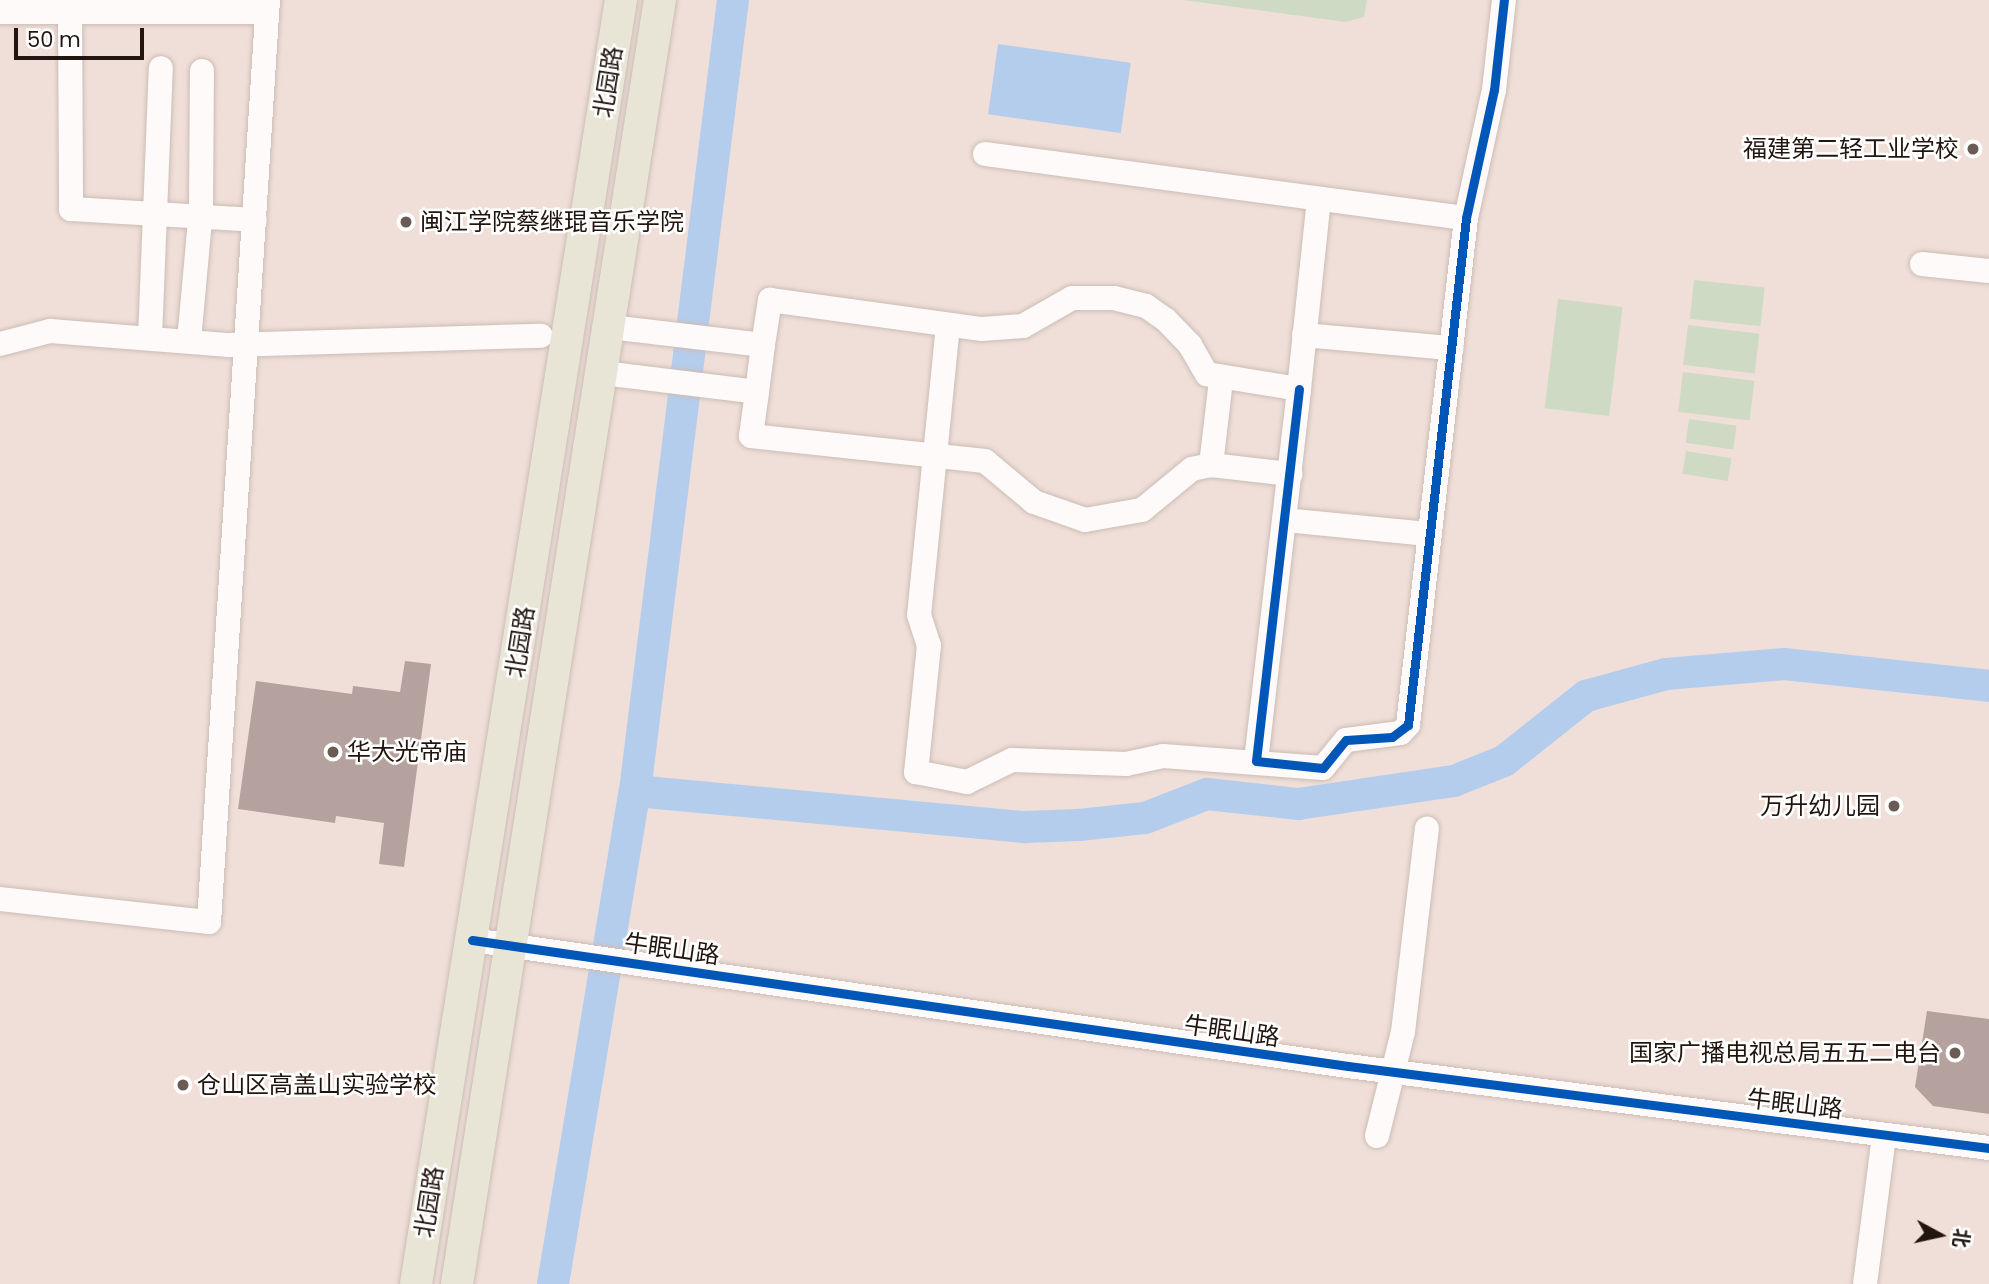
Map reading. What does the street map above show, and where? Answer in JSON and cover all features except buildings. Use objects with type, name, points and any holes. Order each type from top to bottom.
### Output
[{"type":"main road","name":"北园路","points":[[416,1284],[621,0]]},
{"type":"main road","name":"北园路","points":[[457,1284],[525,858],[617,374],[660,0]]},
{"type":"main road","points":[[487,852],[525,858]]},
{"type":"main road","points":[[456,1035],[496,1042]]},
{"type":"street","points":[[948,325],[932,456],[919,615],[929,645],[916,772],[967,782],[1012,760],[1126,764],[1144,758],[1195,756],[1323,768],[1346,740],[1392,737],[1408,725],[1466,218],[1494,90],[1504,0]]},
{"type":"street","points":[[71,6],[71,209],[158,217],[255,220]]},
{"type":"street","points":[[0,12],[71,6],[267,6],[209,922],[0,899]]},
{"type":"street","points":[[150,338],[158,217],[161,68]]},
{"type":"street","points":[[189,341],[202,71]]},
{"type":"street","points":[[985,153],[1466,218]]},
{"type":"street","points":[[1256,761],[1319,199]]},
{"type":"street","points":[[1922,264],[1989,271]]},
{"type":"street","points":[[1290,474],[1211,465],[1192,469],[1142,510],[1098,521],[1034,502],[985,461],[751,436],[745,390],[763,345],[770,300],[948,325],[1012,328],[1072,298],[1114,298],[1155,311],[1190,345],[1207,374],[1221,380],[1299,389]]},
{"type":"street","points":[[623,328],[763,345]]},
{"type":"street","points":[[0,344],[50,331],[229,345],[247,340],[541,336]]},
{"type":"street","points":[[1304,335],[1451,348]]},
{"type":"street","points":[[617,374],[745,390]]},
{"type":"street","points":[[1211,465],[1221,380]]},
{"type":"street","points":[[1285,520],[1428,534]]},
{"type":"street","points":[[1377,1136],[1403,1032],[1427,828]]},
{"type":"street","name":"牛眠山路","points":[[472,940],[1392,1072],[1989,1148]]},
{"type":"street","points":[[1865,1284],[1884,1135]]},
{"type":"green space","points":[[1183,0],[1367,0],[1364,17],[1345,22]]},
{"type":"green space","points":[[1694,280],[1765,287],[1761,326],[1690,319]]},
{"type":"green space","points":[[1558,299],[1623,307],[1609,416],[1545,408]]},
{"type":"green space","points":[[1688,325],[1759,334],[1755,373],[1683,365]]},
{"type":"green space","points":[[1683,372],[1754,381],[1750,420],[1678,412]]},
{"type":"green space","points":[[1689,419],[1737,426],[1733,449],[1686,443]]},
{"type":"green space","points":[[1686,451],[1731,458],[1728,481],[1682,474]]},
{"type":"water","points":[[998,44],[1131,63],[1121,133],[988,114]]},
{"type":"waterway","points":[[553,1284],[635,791],[733,0]]},
{"type":"waterway","points":[[635,791],[1024,827],[1079,825],[1145,818],[1207,794],[1298,804],[1454,781],[1504,761],[1586,696],[1666,674],[1784,664],[1989,686]]},
{"type":"cycle path","points":[[1299,389],[1256,761],[1323,768],[1346,740],[1392,737],[1408,725],[1466,218],[1494,90],[1504,0]]},
{"type":"cycle path","points":[[472,940],[1348,1066],[1989,1148]]},
{"type":"place","name":"福建第二轻工业学校","points":[[1973,149]]},
{"type":"place","name":"闽江学院蔡继琨音乐学院","points":[[406,222]]},
{"type":"place","name":"华大光帝庙","points":[[333,752]]},
{"type":"place","name":"万升幼儿园","points":[[1894,806]]},
{"type":"place","name":"国家广播电视总局五五二电台","points":[[1955,1053]]},
{"type":"place","name":"仓山区高盖山实验学校","points":[[183,1085]]}]
